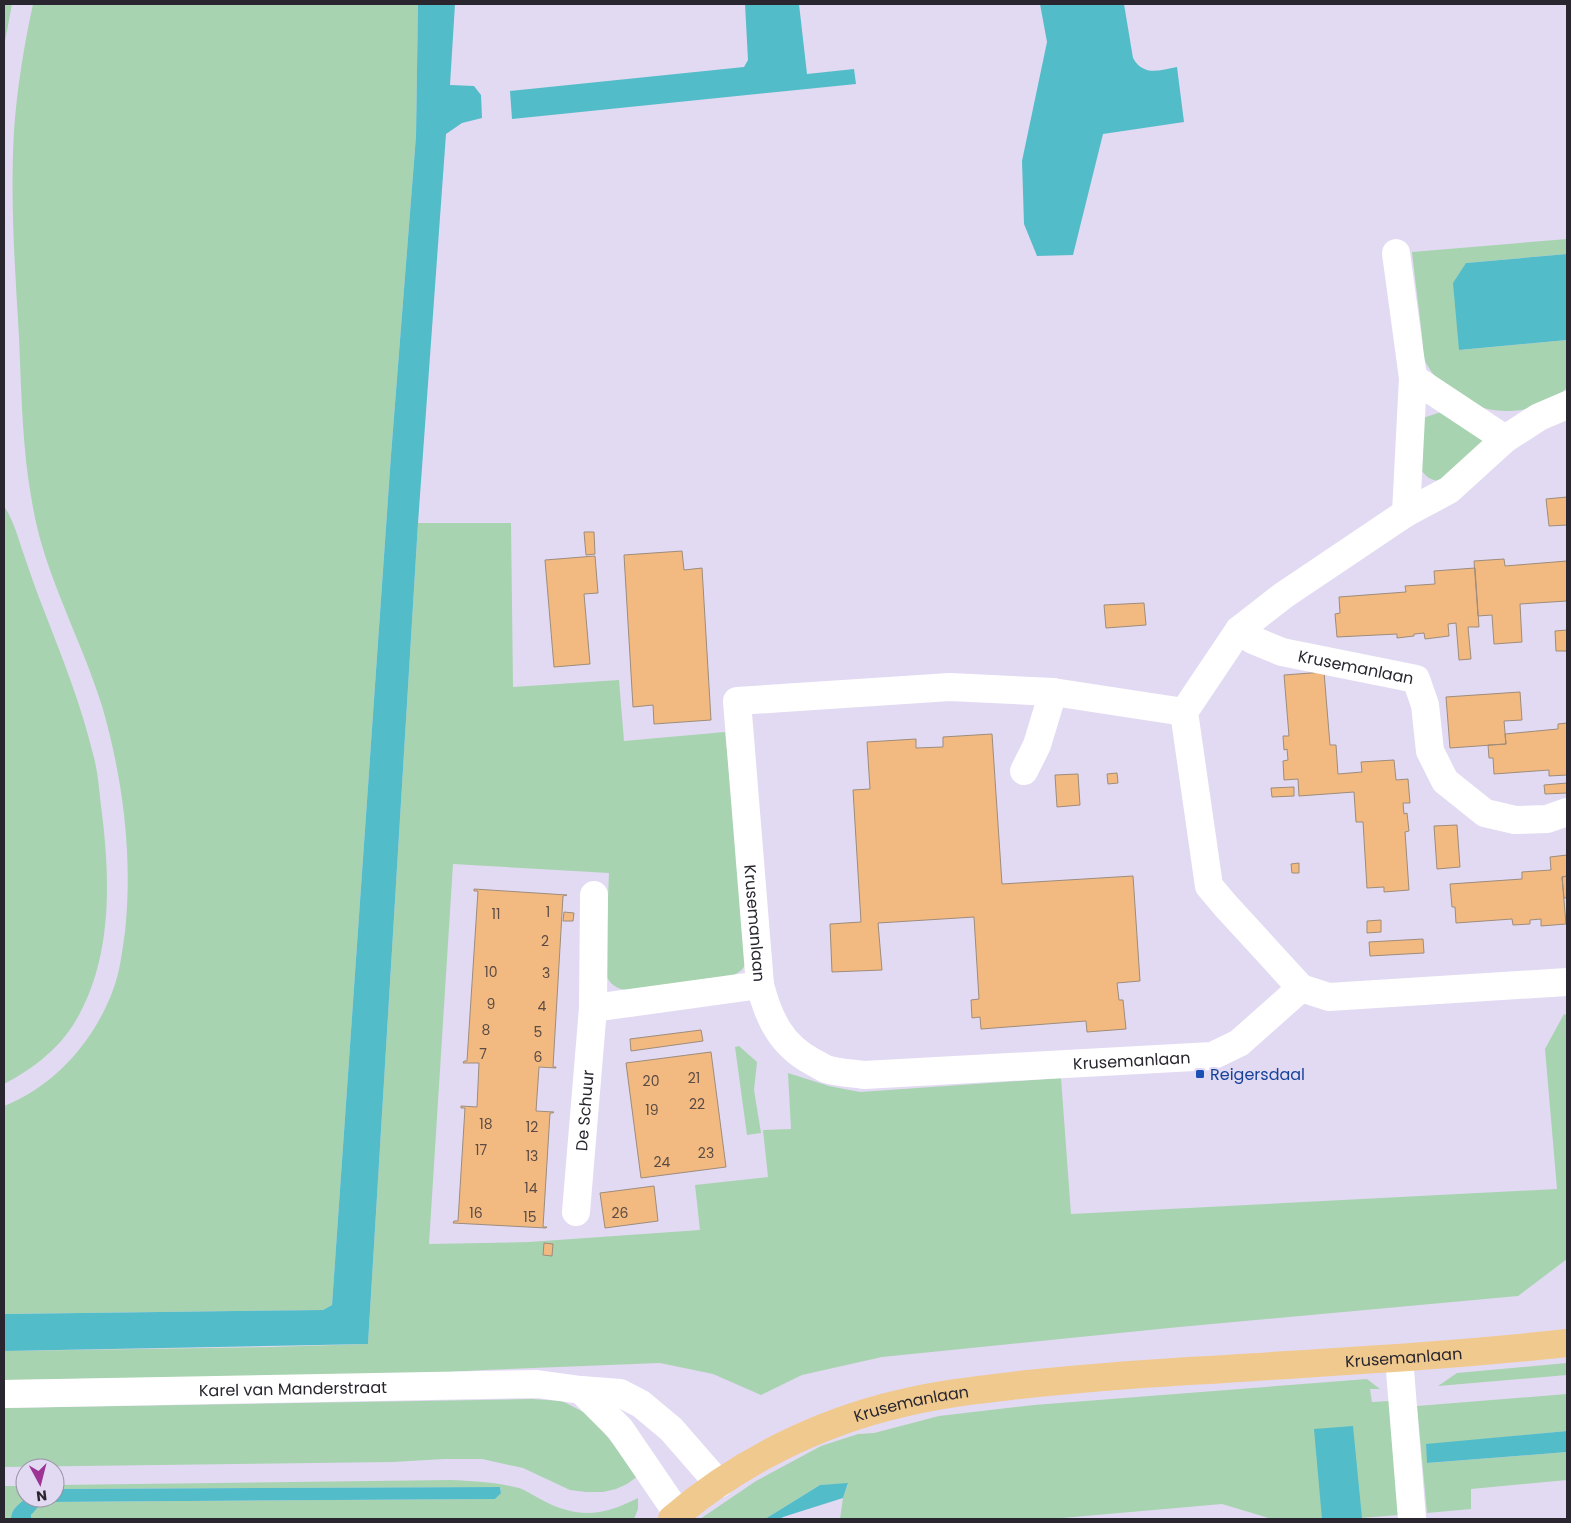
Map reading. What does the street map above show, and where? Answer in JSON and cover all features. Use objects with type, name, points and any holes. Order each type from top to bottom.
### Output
[{"type":"main road","name":"Krusemanlaan","points":[[675,1517],[719,1484],[755,1462],[809,1434],[850,1418],[902,1403],[948,1394],[1054,1381],[1399,1358],[1567,1343]]},
{"type":"street","points":[[1396,253],[1413,378],[1406,513]]},
{"type":"street","points":[[1413,378],[1506,439]]},
{"type":"street","points":[[1567,405],[1539,418],[1506,439],[1449,490],[1406,513],[1284,595],[1240,630],[1184,712],[1209,886],[1301,988],[1329,996],[1567,982]]},
{"type":"street","name":"Krusemanlaan","points":[[1240,630],[1253,640],[1282,652],[1416,680],[1425,705],[1430,751],[1445,781],[1485,813],[1515,820],[1547,819],[1567,812]]},
{"type":"street","name":"Krusemanlaan","points":[[1184,712],[1054,692],[950,687],[737,701],[760,985],[764,1002],[777,1031],[798,1054],[826,1069],[864,1075],[1212,1056],[1239,1043],[1301,988]]},
{"type":"street","points":[[1024,772],[1037,745],[1054,692]]},
{"type":"street","name":"De Schuur","points":[[576,1212],[593,1008],[594,895]]},
{"type":"street","points":[[593,1008],[760,985]]},
{"type":"street","points":[[1399,1358],[1412,1519]]},
{"type":"street","name":"Karel van Manderstraat","points":[[4,1394],[537,1384],[620,1393],[641,1404],[671,1429],[719,1484]]},
{"type":"street","points":[[581,1390],[620,1429],[675,1517]]},
{"type":"green space","points":[[4,4],[12,4],[4,47]]},
{"type":"green space","points":[[33,4],[418,4],[416,136],[391,455],[332,1305],[323,1310],[4,1314],[4,1106],[40,1087],[56,1074],[84,1044],[105,1009],[113,990],[120,962],[125,932],[128,875],[121,789],[116,761],[95,684],[61,600],[39,535],[26,460],[15,260],[13,157],[19,83]]},
{"type":"green space","points":[[1567,239],[1567,254],[1466,263],[1459,350],[1567,340],[1567,388],[1549,400],[1530,408],[1511,411],[1491,410],[1472,404],[1454,394],[1439,381],[1425,360],[1412,252]]},
{"type":"green space","points":[[1441,412],[1477,428],[1484,442],[1443,481],[1436,481],[1426,476],[1422,471],[1423,418]]},
{"type":"green space","points":[[4,506],[16,530],[35,588],[71,681],[95,760],[104,832],[107,885],[104,938],[91,989],[80,1013],[66,1035],[48,1054],[27,1071],[4,1084]]},
{"type":"green space","points":[[418,523],[511,523],[513,687],[619,680],[624,741],[725,732],[748,958],[742,970],[731,976],[621,989],[612,984],[605,972],[609,873],[453,864],[429,1244],[529,1242],[700,1230],[695,1185],[768,1177],[763,1130],[791,1129],[788,1073],[829,1086],[860,1092],[1061,1078],[1071,1214],[1557,1189],[1545,1049],[1564,1014],[1567,1015],[1567,1259],[1518,1296],[882,1357],[802,1375],[761,1395],[713,1374],[660,1363],[415,1374],[4,1380],[4,1351],[368,1344]]},
{"type":"green space","points":[[739,1046],[757,1062],[754,1090],[761,1133],[747,1135],[735,1047]]},
{"type":"green space","points":[[1567,1363],[1567,1375],[1438,1386],[1457,1373]]},
{"type":"green space","points":[[1367,1379],[1380,1389],[1370,1389],[1372,1402],[1389,1401],[1399,1515],[1347,1519],[1272,1519],[1222,1504],[1051,1519],[840,1519],[843,1498],[848,1484],[820,1485],[765,1519],[700,1519],[756,1481],[821,1446],[858,1434],[874,1433],[939,1416],[1034,1405]]},
{"type":"green space","points":[[1567,1394],[1567,1431],[1426,1445],[1428,1463],[1567,1452],[1567,1480],[1471,1489],[1471,1509],[1427,1513],[1417,1406]]},
{"type":"green space","points":[[532,1399],[562,1401],[591,1416],[638,1476],[616,1489],[603,1492],[586,1492],[570,1490],[523,1468],[482,1459],[65,1466],[65,1458],[15,1458],[15,1467],[4,1467],[4,1408]]},
{"type":"green space","points":[[476,1481],[519,1488],[558,1507],[581,1513],[603,1511],[638,1498],[638,1509],[634,1519],[31,1519],[32,1513],[37,1508],[65,1508],[65,1502],[495,1499],[501,1492],[500,1487],[65,1489],[65,1485]]},
{"type":"green space","points":[[4,1486],[15,1486],[16,1508],[11,1515],[11,1519],[4,1519]]},
{"type":"water","points":[[418,4],[455,4],[450,85],[474,86],[481,95],[482,118],[462,123],[446,134],[418,523],[368,1344],[4,1351],[4,1314],[323,1310],[332,1305],[391,455],[416,136]]},
{"type":"water","points":[[745,4],[799,4],[807,74],[854,69],[856,84],[512,119],[510,91],[744,67],[748,60]]},
{"type":"water","points":[[1040,4],[1124,4],[1133,58],[1137,64],[1142,68],[1152,71],[1177,67],[1184,122],[1103,134],[1073,255],[1037,256],[1024,224],[1022,161],[1047,42]]},
{"type":"water","points":[[1567,254],[1567,340],[1459,350],[1453,283],[1466,263]]},
{"type":"water","points":[[1353,1426],[1362,1518],[1322,1519],[1314,1429]]},
{"type":"water","points":[[1567,1431],[1567,1452],[1427,1463],[1426,1444]]},
{"type":"water","points":[[848,1483],[843,1498],[780,1519],[765,1519],[820,1485]]},
{"type":"water","points":[[500,1487],[501,1493],[495,1499],[65,1502],[65,1489]]},
{"type":"water","points":[[16,1508],[37,1508],[31,1515],[31,1519],[11,1519]]},
{"type":"building","points":[[1567,497],[1567,525],[1549,526],[1546,499]]},
{"type":"building","points":[[584,532],[594,532],[595,554],[586,555]]},
{"type":"building","points":[[682,551],[684,570],[702,568],[711,720],[654,724],[653,705],[633,707],[624,555]]},
{"type":"building","points":[[595,556],[598,593],[584,594],[590,664],[554,667],[545,560]]},
{"type":"building","points":[[1504,559],[1505,566],[1567,561],[1567,601],[1520,604],[1522,642],[1494,644],[1492,615],[1478,616],[1474,561]]},
{"type":"building","points":[[1475,568],[1479,627],[1468,627],[1471,659],[1459,660],[1456,623],[1448,624],[1449,636],[1425,639],[1424,633],[1397,638],[1397,634],[1337,637],[1335,614],[1340,613],[1339,597],[1406,592],[1405,586],[1435,584],[1434,571]]},
{"type":"building","points":[[1144,603],[1146,625],[1106,628],[1104,605]]},
{"type":"building","points":[[1567,630],[1567,651],[1556,651],[1555,631]]},
{"type":"building","points":[[1324,672],[1330,745],[1336,745],[1338,774],[1362,772],[1361,762],[1394,760],[1396,780],[1408,779],[1410,803],[1403,803],[1404,814],[1407,813],[1409,831],[1405,832],[1409,890],[1384,892],[1384,887],[1367,888],[1363,822],[1356,822],[1354,792],[1299,796],[1298,779],[1284,780],[1283,761],[1288,760],[1287,749],[1284,750],[1283,736],[1289,736],[1284,675]]},
{"type":"building","points":[[1520,692],[1522,720],[1504,721],[1506,744],[1450,748],[1446,697]]},
{"type":"building","points":[[1567,723],[1567,775],[1549,776],[1549,770],[1494,774],[1493,758],[1489,758],[1488,745],[1506,744],[1505,734],[1558,729],[1558,724]]},
{"type":"building","points":[[992,734],[1002,884],[1133,876],[1140,981],[1117,983],[1119,1000],[1123,1000],[1126,1029],[1087,1032],[1086,1021],[981,1029],[980,1017],[972,1018],[971,1000],[979,999],[974,917],[878,923],[882,970],[832,972],[830,924],[861,922],[853,790],[870,789],[867,742],[916,739],[916,748],[943,747],[943,737]]},
{"type":"building","points":[[1117,773],[1118,783],[1108,784],[1107,774]]},
{"type":"building","points":[[1078,774],[1080,805],[1057,807],[1055,775]]},
{"type":"building","points":[[1567,783],[1567,793],[1545,794],[1544,785]]},
{"type":"building","points":[[1294,787],[1294,796],[1272,797],[1271,788]]},
{"type":"building","points":[[1457,825],[1460,867],[1437,869],[1434,826]]},
{"type":"building","points":[[1567,855],[1567,876],[1562,877],[1566,924],[1541,926],[1541,919],[1530,920],[1530,924],[1513,925],[1512,919],[1456,923],[1455,907],[1452,907],[1450,884],[1522,879],[1522,872],[1551,870],[1550,857]]},
{"type":"building","points":[[1299,863],[1299,873],[1292,873],[1291,864]]},
{"type":"building","points":[[1567,876],[1567,898],[1564,898],[1562,877]]},
{"type":"building","points":[[474,889],[567,895],[563,896],[553,1067],[556,1068],[539,1067],[536,1111],[554,1112],[550,1113],[543,1227],[546,1228],[453,1223],[458,1221],[465,1108],[461,1108],[461,1106],[477,1107],[479,1063],[463,1063],[467,1061],[478,891],[474,891]]},
{"type":"building","points":[[564,912],[574,913],[573,921],[563,921]]},
{"type":"building","points":[[1381,920],[1381,932],[1367,933],[1367,921]]},
{"type":"building","points":[[1423,939],[1424,953],[1370,956],[1369,942]]},
{"type":"building","points":[[701,1030],[703,1041],[631,1051],[630,1039]]},
{"type":"building","points":[[711,1052],[726,1167],[641,1178],[626,1063]]},
{"type":"building","points":[[654,1186],[658,1221],[605,1228],[600,1193]]},
{"type":"building","points":[[544,1243],[553,1244],[552,1256],[543,1255]]},
{"type":"place","name":"Reigersdaal","points":[[1200,1074]]}]
